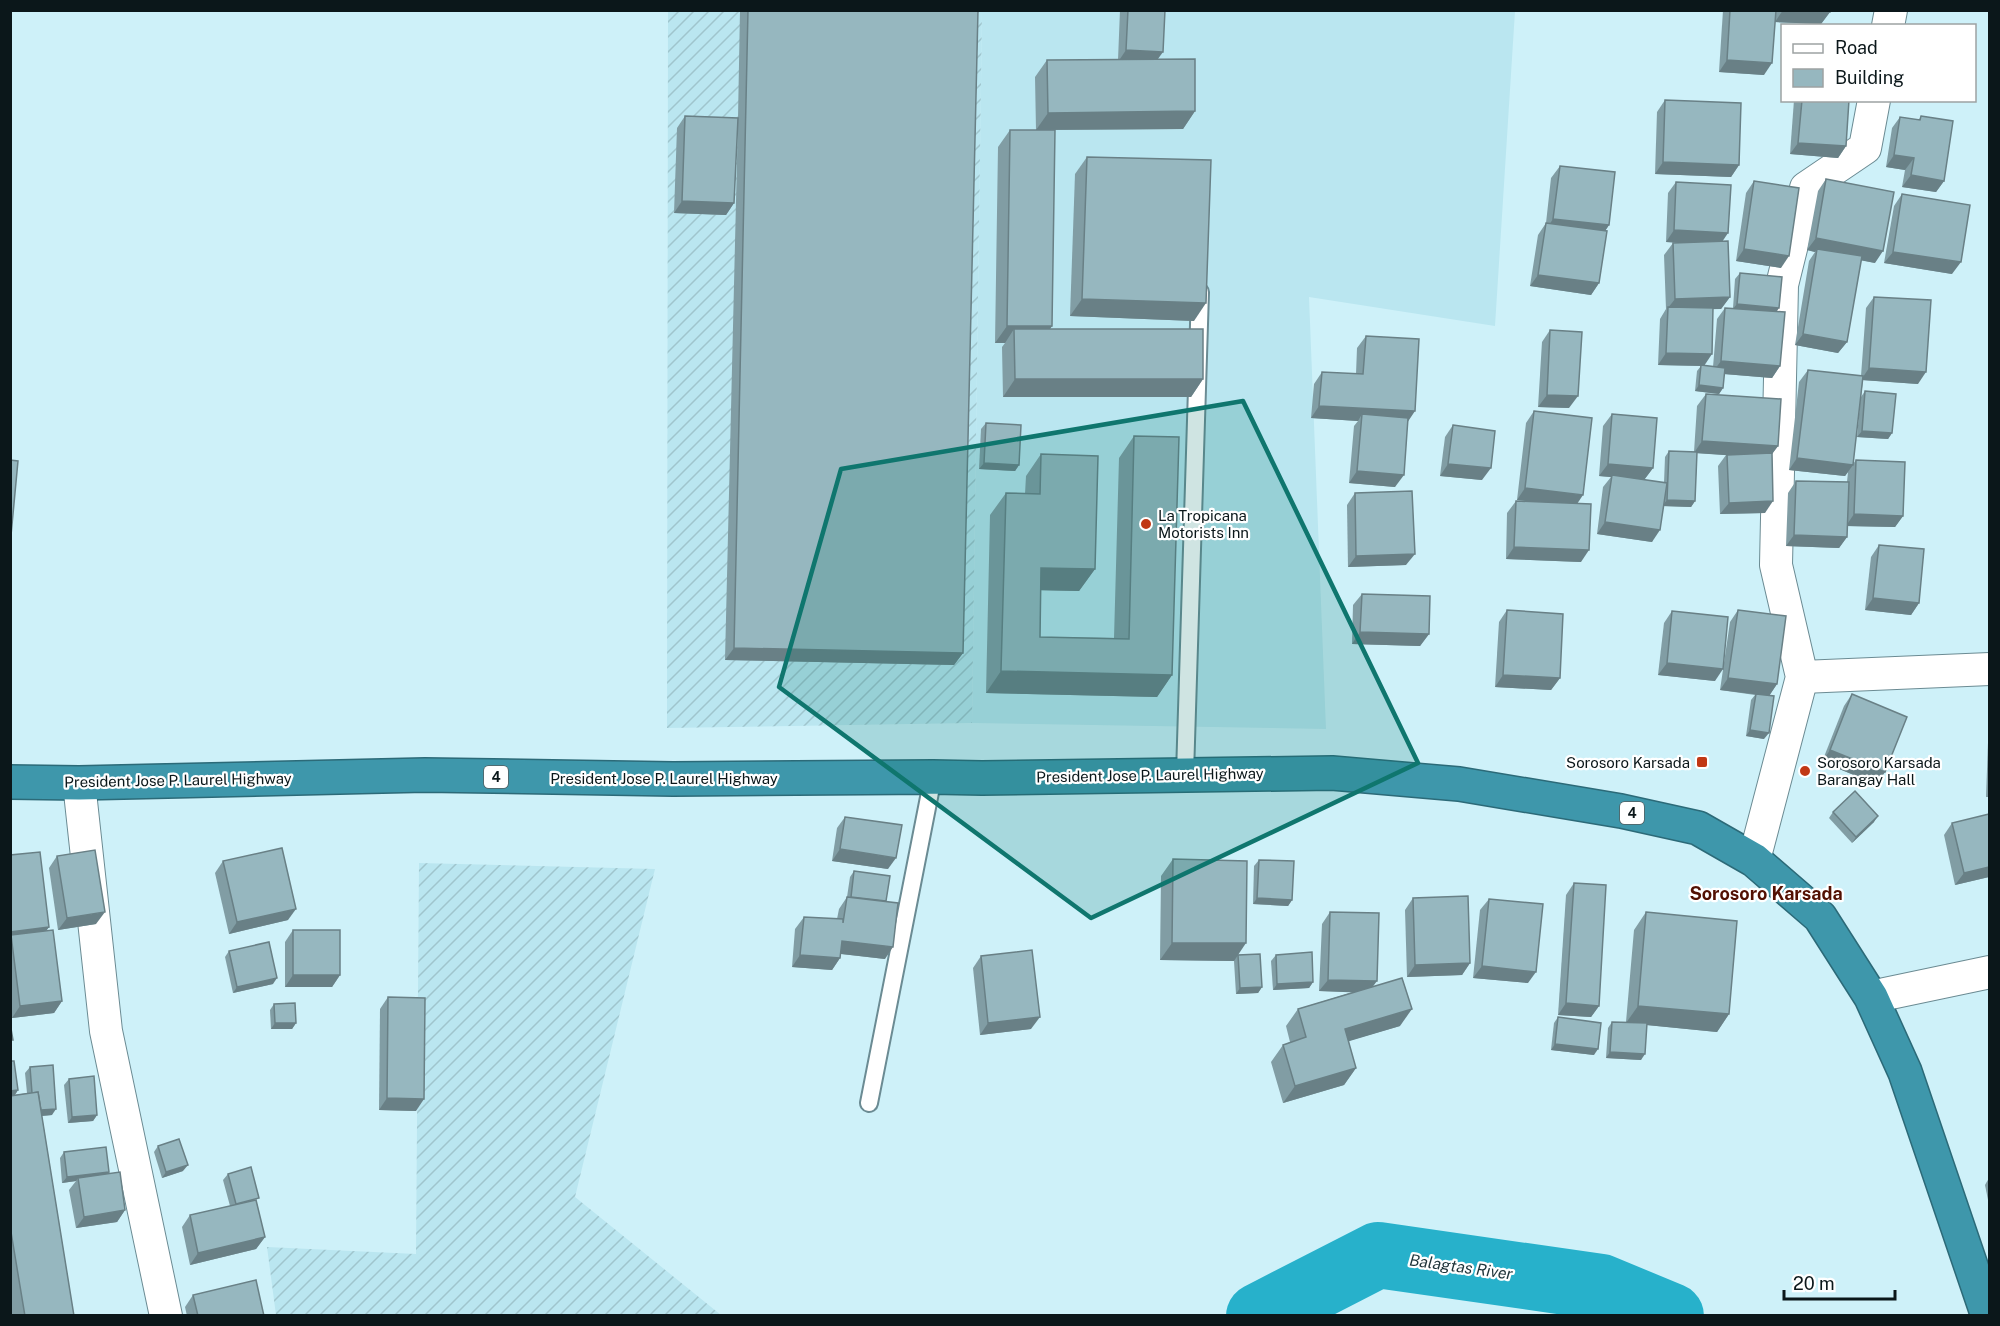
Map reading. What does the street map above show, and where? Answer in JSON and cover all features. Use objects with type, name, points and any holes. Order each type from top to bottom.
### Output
[{"type":"highway","name":"President Jose P. Laurel Highway","points":[[10,782],[79,783],[425,775],[673,779],[982,778],[1332,773],[1459,784],[1621,811],[1698,828],[1754,860],[1820,916],[1871,997],[1905,1072],[1988,1316]]},
{"type":"street","points":[[1754,860],[1802,677],[1776,566],[1782,285],[1806,188],[1865,148],[1874,102]]},
{"type":"street","points":[[1802,677],[1989,669]]},
{"type":"street","points":[[79,783],[106,1031],[166,1316]]},
{"type":"street","points":[[1871,997],[1989,972]]},
{"type":"lane","points":[[1185,774],[1200,280]]},
{"type":"lane","points":[[869,1103],[933,777]]},
{"type":"highlighted area","points":[[1243,401],[1418,763],[1091,918],[779,687],[841,469]]},
{"type":"shaded area","points":[[668,11],[982,11],[972,723],[667,728]]},
{"type":"shaded area","name":"La Tropicana Motorists Inn","points":[[982,11],[1515,11],[1495,326],[1309,297],[1326,729],[972,723]]},
{"type":"shaded area","points":[[419,863],[655,869],[575,1197],[721,1315],[276,1315],[267,1247],[416,1254]]},
{"type":"building","points":[[748,10],[978,10],[963,653],[734,648]]},
{"type":"building","points":[[1128,10],[1165,10],[1163,52],[1126,50]]},
{"type":"building","points":[[1730,10],[1776,10],[1772,63],[1727,60]]},
{"type":"building","points":[[1794,10],[1830,10],[1830,12]]},
{"type":"building","points":[[1195,59],[1195,111],[1048,113],[1047,60]]},
{"type":"building","points":[[1665,100],[1741,103],[1739,165],[1663,162]]},
{"type":"building","points":[[1802,102],[1849,102],[1846,146],[1798,143]]},
{"type":"building","points":[[685,116],[738,118],[734,203],[682,201]]},
{"type":"building","points":[[1921,116],[1953,121],[1944,181],[1911,175],[1914,158],[1894,155],[1900,117],[1920,120]]},
{"type":"building","points":[[1010,130],[1055,130],[1052,326],[1007,326]]},
{"type":"building","points":[[1087,157],[1211,160],[1206,303],[1082,299]]},
{"type":"building","points":[[1560,166],[1615,172],[1609,225],[1553,219]]},
{"type":"building","points":[[1826,179],[1894,192],[1883,251],[1816,238]]},
{"type":"building","points":[[1754,181],[1799,188],[1789,256],[1744,249]]},
{"type":"building","points":[[1676,182],[1731,185],[1728,233],[1674,230]]},
{"type":"building","points":[[1902,194],[1970,205],[1961,262],[1893,252]]},
{"type":"building","points":[[1546,223],[1607,231],[1599,283],[1538,275]]},
{"type":"building","points":[[1728,241],[1730,297],[1675,299],[1673,243]]},
{"type":"building","points":[[1817,249],[1862,256],[1847,342],[1803,334]]},
{"type":"building","points":[[1740,273],[1782,277],[1779,308],[1737,304]]},
{"type":"building","points":[[1874,297],[1931,300],[1926,372],[1869,368]]},
{"type":"building","points":[[1668,307],[1713,308],[1712,354],[1666,353]]},
{"type":"building","points":[[1725,308],[1785,312],[1780,366],[1721,361]]},
{"type":"building","points":[[1014,329],[1203,329],[1203,379],[1015,379]]},
{"type":"building","points":[[1550,330],[1582,332],[1578,396],[1547,395]]},
{"type":"building","points":[[1366,336],[1419,339],[1415,411],[1319,406],[1322,372],[1363,374]]},
{"type":"building","points":[[1701,365],[1725,368],[1723,388],[1699,385]]},
{"type":"building","points":[[1808,370],[1863,376],[1853,465],[1797,458]]},
{"type":"building","points":[[1865,391],[1896,394],[1892,433],[1862,431]]},
{"type":"building","points":[[1706,394],[1781,399],[1778,446],[1702,441]]},
{"type":"building","points":[[1534,411],[1592,418],[1583,495],[1525,488]]},
{"type":"building","points":[[1362,414],[1408,418],[1404,475],[1357,471]]},
{"type":"building","points":[[1612,414],[1657,418],[1653,468],[1608,464]]},
{"type":"building","points":[[986,423],[1021,425],[1019,465],[984,463]]},
{"type":"building","points":[[1453,425],[1495,431],[1491,468],[1448,464]]},
{"type":"building","points":[[1134,436],[1179,437],[1172,675],[1001,671],[1006,493],[1040,494],[1041,454],[1098,456],[1095,569],[1041,568],[1040,637],[1129,639]]},
{"type":"building","points":[[1669,451],[1697,452],[1695,501],[1667,500]]},
{"type":"building","points":[[1772,453],[1773,501],[1729,503],[1727,455]]},
{"type":"building","points":[[10,460],[18,461],[10,546]]},
{"type":"building","points":[[1856,460],[1905,462],[1903,516],[1854,514]]},
{"type":"building","points":[[1612,475],[1667,483],[1660,530],[1605,522]]},
{"type":"building","points":[[1796,481],[1849,482],[1847,537],[1794,535]]},
{"type":"building","points":[[1412,491],[1415,554],[1356,556],[1355,493]]},
{"type":"building","points":[[1516,501],[1591,504],[1589,550],[1514,547]]},
{"type":"building","points":[[1879,545],[1924,549],[1919,603],[1873,598]]},
{"type":"building","points":[[1362,594],[1430,596],[1429,634],[1360,632]]},
{"type":"building","points":[[1507,610],[1563,614],[1560,678],[1503,675]]},
{"type":"building","points":[[1738,610],[1786,616],[1777,684],[1728,678]]},
{"type":"building","points":[[1672,611],[1728,617],[1723,669],[1667,663]]},
{"type":"building","points":[[1756,694],[1774,696],[1769,733],[1750,730]]},
{"type":"building","points":[[1852,694],[1907,717],[1885,772],[1830,750]]},
{"type":"building","points":[[1855,791],[1878,816],[1856,837],[1833,812]]},
{"type":"building","points":[[1989,814],[1989,867],[1964,873],[1952,823]]},
{"type":"building","points":[[845,817],[902,825],[896,858],[840,849]]},
{"type":"building","points":[[282,848],[296,909],[237,922],[223,861]]},
{"type":"building","points":[[95,850],[105,912],[67,918],[57,856]]},
{"type":"building","points":[[40,852],[49,927],[10,932],[10,855]]},
{"type":"building","points":[[1173,859],[1247,861],[1246,943],[1172,943]]},
{"type":"building","points":[[1259,860],[1294,861],[1292,900],[1257,898]]},
{"type":"building","points":[[854,871],[890,876],[886,901],[851,897]]},
{"type":"building","points":[[1574,883],[1606,885],[1599,1006],[1566,1003]]},
{"type":"building","points":[[1468,896],[1470,963],[1415,965],[1413,898]]},
{"type":"building","points":[[847,897],[898,903],[893,947],[842,941],[840,958],[800,955],[804,917],[843,919],[843,923]]},
{"type":"building","points":[[1489,899],[1543,904],[1536,972],[1482,966]]},
{"type":"building","points":[[1330,912],[1379,913],[1377,981],[1328,980]]},
{"type":"building","points":[[1646,912],[1737,921],[1729,1014],[1638,1006]]},
{"type":"building","points":[[53,930],[62,1001],[20,1006],[11,935]]},
{"type":"building","points":[[293,930],[340,930],[340,975],[293,975]]},
{"type":"building","points":[[269,942],[277,978],[237,987],[229,951]]},
{"type":"building","points":[[1032,950],[1040,1017],[988,1023],[981,956]]},
{"type":"building","points":[[1312,952],[1313,982],[1277,984],[1276,955]]},
{"type":"building","points":[[1260,954],[1262,987],[1240,988],[1238,955]]},
{"type":"building","points":[[1402,978],[1412,1009],[1345,1029],[1356,1068],[1295,1086],[1283,1045],[1306,1037],[1298,1009]]},
{"type":"building","points":[[388,997],[425,998],[424,1099],[387,1098]]},
{"type":"building","points":[[295,1003],[296,1023],[275,1023],[274,1004]]},
{"type":"building","points":[[1558,1017],[1601,1023],[1598,1049],[1555,1044]]},
{"type":"building","points":[[1612,1022],[1647,1023],[1645,1054],[1610,1052]]},
{"type":"building","points":[[10,1023],[13,1040],[10,1040]]},
{"type":"building","points":[[10,1061],[14,1061],[18,1090],[10,1091]]},
{"type":"building","points":[[53,1065],[56,1109],[41,1110],[38,1092],[32,1093],[30,1067]]},
{"type":"building","points":[[94,1076],[97,1115],[72,1117],[69,1079]]},
{"type":"building","points":[[38,1092],[74,1316],[25,1316],[10,1226],[10,1096]]},
{"type":"building","points":[[179,1139],[188,1165],[166,1172],[158,1146]]},
{"type":"building","points":[[106,1147],[109,1172],[67,1177],[64,1152]]},
{"type":"building","points":[[251,1167],[259,1198],[236,1204],[228,1174]]},
{"type":"building","points":[[120,1172],[125,1210],[84,1217],[78,1178]]},
{"type":"building","points":[[256,1200],[265,1237],[198,1253],[190,1215]]},
{"type":"building","points":[[256,1280],[264,1316],[198,1316],[193,1295]]},
{"type":"waterway","name":"Balagtas River","points":[[1259,1316],[1378,1255],[1601,1287],[1671,1316]]},
{"type":"place","name":"La Tropicana Motorists Inn","points":[[1146,524]]},
{"type":"place","name":"Sorosoro Karsada","points":[[1702,762]]},
{"type":"place","name":"Sorosoro Karsada Barangay Hall","points":[[1805,771]]},
{"type":"district","name":"Sorosoro Karsada","points":[[1766,893]]}]
